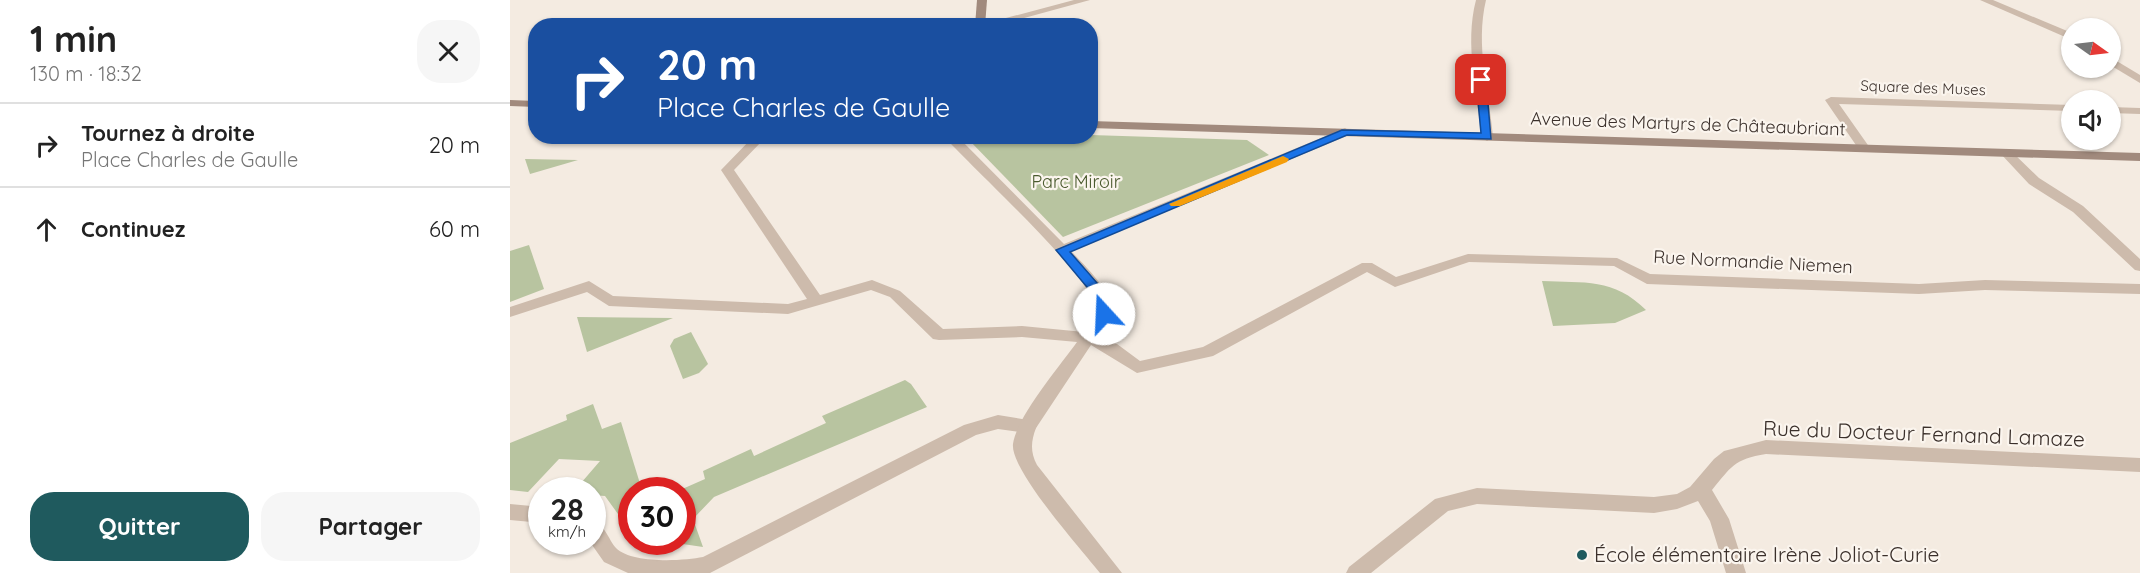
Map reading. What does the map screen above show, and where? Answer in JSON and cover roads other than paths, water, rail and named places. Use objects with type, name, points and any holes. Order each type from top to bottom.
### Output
[{"type":"street","points":[[981,18],[982,0]]},
{"type":"street","points":[[1012,18],[1085,0]]},
{"type":"street","points":[[1481,0],[1474,27],[1487,136]]},
{"type":"street","points":[[1985,0],[2061,32]]},
{"type":"street","points":[[2121,68],[2140,81]]},
{"type":"street","name":"Square des Muses","points":[[1864,148],[1831,100],[2061,108]]},
{"type":"street","points":[[510,104],[528,104]]},
{"type":"street","points":[[2121,110],[2140,111]]},
{"type":"street","name":"Avenue des Martyrs de Châteaubriant","points":[[1098,124],[2140,157]]},
{"type":"street","points":[[1062,250],[1345,132]]},
{"type":"street","points":[[753,144],[727,170],[816,301]]},
{"type":"street","points":[[958,144],[1062,250],[1102,299],[1104,314],[1028,426],[1022,442],[1024,462],[1112,573]]},
{"type":"street","points":[[2006,153],[2034,181],[2078,209],[2140,267]]},
{"type":"street","name":"Rue Normandie Niemen","points":[[510,312],[589,286],[609,301],[788,309],[873,285],[895,294],[939,335],[1041,332],[1088,339],[1104,344],[1137,367],[1207,352],[1367,266],[1395,282],[1468,258],[1617,262],[1647,279],[1919,289],[1985,285],[2140,289]]},
{"type":"street","points":[[606,548],[612,557],[620,562],[668,570],[697,568],[970,430],[998,422],[1028,426]]},
{"type":"street","name":"Rue du Docteur Fernand Lamaze","points":[[1356,573],[1442,505],[1456,500],[1477,496],[1654,505],[1684,500],[1701,489],[1724,460],[1749,449],[1766,447],[2140,465]]},
{"type":"street","points":[[1701,489],[1719,519],[1736,573]]},
{"type":"street","points":[[510,512],[528,514]]},
{"type":"place","name":"École élémentaire Irène Joliot-Curie","points":[[1582,555]]},
{"type":"park label","name":"Parc Miroir","points":[[1076,182]]}]
